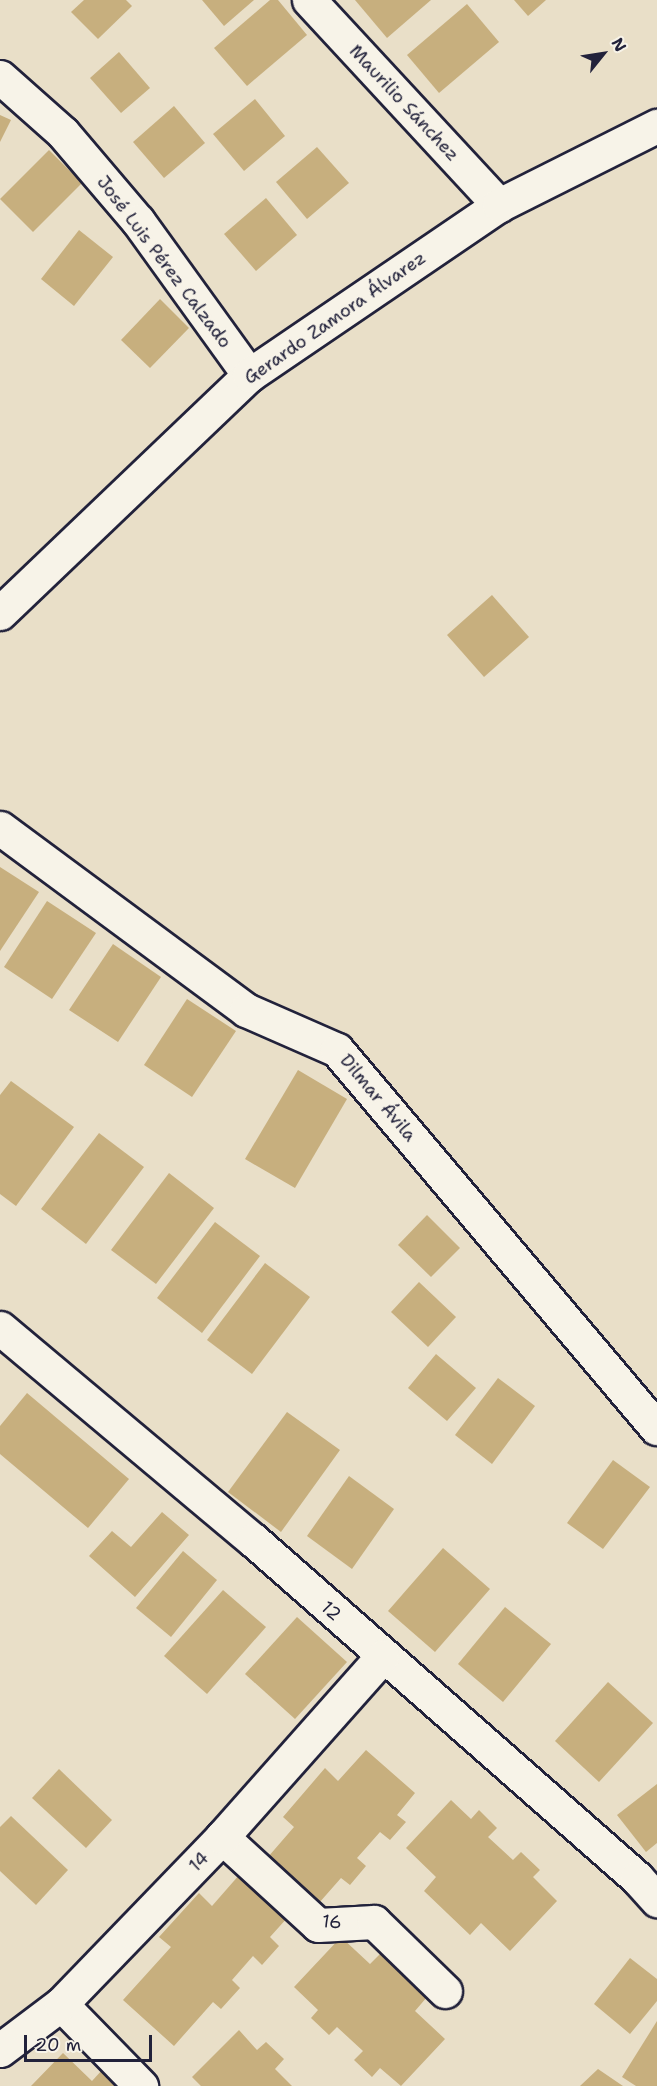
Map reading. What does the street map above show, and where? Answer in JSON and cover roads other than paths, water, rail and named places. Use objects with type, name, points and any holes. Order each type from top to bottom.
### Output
[{"type":"street","name":"Maurilio Sánchez","points":[[309,0],[499,205]]},
{"type":"street","name":"José Luis Pérez Calzado","points":[[0,77],[63,132],[138,221],[249,375]]},
{"type":"street","name":"Gerardo Zamora Álvarez","points":[[0,613],[249,375],[499,205],[657,126]]},
{"type":"street","name":"Dilmar Ávila","points":[[0,828],[246,1010],[337,1050],[657,1428]]},
{"type":"street","name":"12","points":[[0,1328],[253,1540],[382,1657],[637,1878],[657,1900]]},
{"type":"street","name":"14","points":[[0,2050],[61,2004],[222,1838],[382,1657]]},
{"type":"street","name":"16","points":[[222,1838],[318,1925],[374,1922],[446,1990]]},
{"type":"street","points":[[61,2004],[141,2086]]}]
